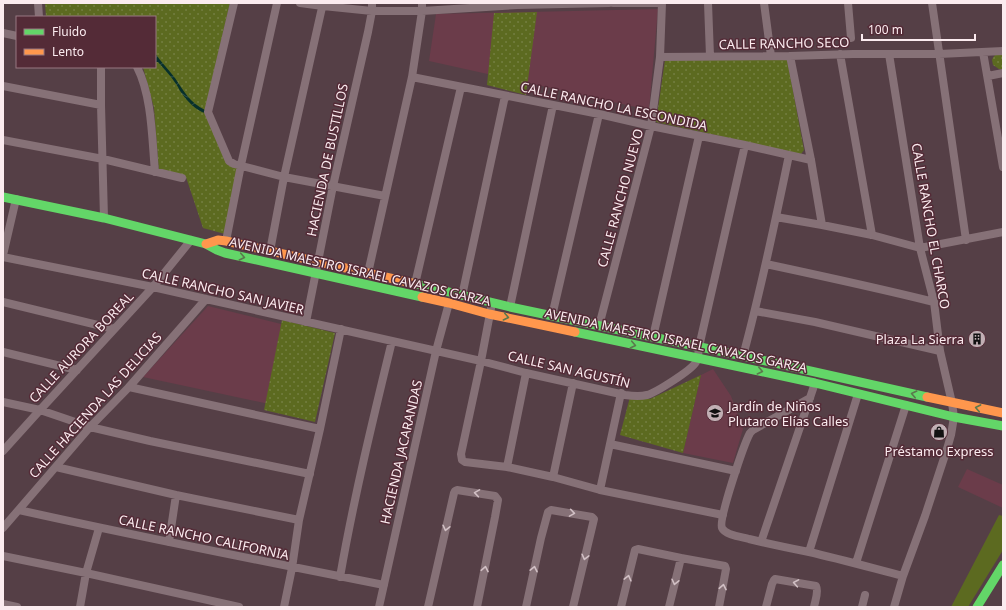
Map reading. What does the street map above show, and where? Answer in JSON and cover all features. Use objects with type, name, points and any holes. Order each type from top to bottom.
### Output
[{"type":"street","points":[[38,3],[39,16]]},
{"type":"street","points":[[234,3],[208,112],[229,161],[234,164],[284,177],[385,196]]},
{"type":"street","points":[[226,241],[241,165],[277,3]]},
{"type":"street","points":[[300,3],[372,7],[609,3]]},
{"type":"street","points":[[613,3],[662,3]]},
{"type":"street","name":"CALLE RANCHO NUEVO","points":[[599,326],[651,126],[660,57],[662,3]]},
{"type":"street","points":[[708,3],[710,56]]},
{"type":"street","points":[[764,3],[771,56]]},
{"type":"street","points":[[848,3],[851,38]]},
{"type":"street","points":[[932,3],[966,240]]},
{"type":"street","points":[[270,251],[284,177],[323,5]]},
{"type":"street","name":"HACIENDA DE BUSTILLOS","points":[[306,322],[333,186],[372,7]]},
{"type":"street","points":[[368,273],[412,77],[422,7]]},
{"type":"street","points":[[3,33],[16,36]]},
{"type":"street","name":"CALLE RANCHO SECO","points":[[660,57],[939,54],[1003,51]]},
{"type":"street","points":[[983,52],[1003,167]]},
{"type":"street","points":[[840,54],[872,235]]},
{"type":"street","name":"CALLE RANCHO EL CHARCO","points":[[889,54],[920,248],[934,302],[940,351],[954,417],[951,435],[926,516],[903,576],[894,607]]},
{"type":"street","points":[[790,56],[811,160],[822,225]]},
{"type":"street","points":[[101,68],[104,218]]},
{"type":"street","points":[[137,68],[147,97],[155,172]]},
{"type":"street","points":[[988,76],[1003,73]]},
{"type":"street","name":"CALLE RANCHO LA ESCONDIDA","points":[[412,77],[599,114],[811,160]]},
{"type":"street","points":[[3,86],[101,105]]},
{"type":"street","points":[[415,284],[461,87]]},
{"type":"street","points":[[462,296],[505,96]]},
{"type":"street","points":[[510,307],[552,105]]},
{"type":"street","points":[[552,316],[599,114]]},
{"type":"street","points":[[653,337],[699,136]]},
{"type":"street","points":[[3,140],[103,159],[182,178]]},
{"type":"street","points":[[698,359],[699,347],[744,145]]},
{"type":"street","points":[[743,356],[766,264],[789,156]]},
{"type":"street","points":[[3,197],[104,218],[206,244]]},
{"type":"street","points":[[3,256],[16,199]]},
{"type":"street","points":[[776,217],[872,235],[920,248],[1003,232]]},
{"type":"street","name":"CALLE AURORA BOREAL","points":[[3,451],[153,287],[191,240]]},
{"type":"street","name":"AVENIDA MAESTRO ISRAEL CAVAZOS GARZA","points":[[206,244],[218,240],[226,241],[318,261],[510,307],[1003,413]]},
{"type":"street","name":"AVENIDA MAESTRO ISRAEL CAVAZOS GARZA","points":[[206,244],[225,253],[449,303],[489,314],[815,383],[954,417],[1003,426]]},
{"type":"street","name":"CALLE RANCHO SAN JAVIER","points":[[3,256],[153,287],[436,351]]},
{"type":"street","points":[[766,264],[891,291],[934,302]]},
{"type":"street","name":"CALLE HACIENDA LAS DELICIAS","points":[[3,528],[90,427],[129,387],[206,299]]},
{"type":"street","points":[[3,302],[114,329]]},
{"type":"street","name":"HACIENDA JACARANDAS","points":[[379,607],[436,351],[449,303]]},
{"type":"street","points":[[492,303],[481,361],[460,454],[462,460],[465,462],[507,467],[553,477],[600,490],[722,515]]},
{"type":"street","points":[[755,311],[816,322],[940,351]]},
{"type":"street","points":[[284,607],[300,520],[341,329]]},
{"type":"street","points":[[340,577],[362,465],[392,341]]},
{"type":"street","name":"CALLE SAN AGUSTÍN","points":[[436,351],[526,373],[634,396],[651,394],[688,370],[698,359]]},
{"type":"street","points":[[3,352],[77,370]]},
{"type":"street","points":[[507,467],[526,373]]},
{"type":"street","points":[[553,477],[573,383]]},
{"type":"street","points":[[761,542],[815,383]]},
{"type":"street","points":[[129,387],[320,429]]},
{"type":"street","points":[[600,490],[621,393]]},
{"type":"street","points":[[809,552],[858,394]]},
{"type":"street","points":[[810,398],[750,433],[722,515],[721,527],[728,534],[809,552],[903,576]]},
{"type":"street","points":[[3,402],[40,410],[90,427],[310,474]]},
{"type":"street","points":[[856,564],[906,405]]},
{"type":"street","points":[[610,444],[736,471]]},
{"type":"street","points":[[56,467],[176,496],[300,520]]},
{"type":"street","points":[[428,607],[455,491],[458,490],[495,496],[497,498],[495,517],[477,607]]},
{"type":"street","points":[[169,542],[176,496]]},
{"type":"street","name":"CALLE RANCHO CALIFORNIA","points":[[19,510],[292,568],[384,585]]},
{"type":"street","points":[[526,607],[541,538],[548,512],[550,510],[594,518],[573,607]]},
{"type":"street","points":[[80,607],[86,573],[99,528]]},
{"type":"street","points":[[621,607],[636,549],[726,567],[719,607]]},
{"type":"street","points":[[3,556],[239,607]]},
{"type":"street","points":[[669,607],[681,558]]},
{"type":"street","points":[[977,607],[1003,564]]},
{"type":"street","points":[[766,607],[772,584],[775,579],[816,586],[817,591],[814,607]]},
{"type":"street","points":[[862,607],[865,595]]},
{"type":"street","points":[[3,604],[17,607]]},
{"type":"shaded area","points":[[658,9],[649,110],[429,61],[436,14]]},
{"type":"shaded area","points":[[208,306],[285,325],[269,404],[143,377]]},
{"type":"shaded area","name":"Jardín de Niños Plutarco Elías Calles","points":[[713,369],[731,396],[743,429],[733,463],[683,453],[701,375]]},
{"type":"shaded area","points":[[967,469],[1003,485],[1003,508],[958,487]]},
{"type":"green space","points":[[45,3],[230,3],[205,110],[229,161],[241,165],[225,234],[203,228],[186,177],[159,171],[154,108],[143,68],[156,68],[156,16],[46,16]]},
{"type":"green space","points":[[537,12],[526,95],[487,85],[494,13]]},
{"type":"green space","points":[[1003,52],[1003,69],[999,69],[993,65],[992,60],[996,54]]},
{"type":"green space","points":[[787,59],[804,150],[801,154],[656,122],[665,60]]},
{"type":"green space","points":[[282,320],[335,333],[315,422],[264,410]]},
{"type":"green space","points":[[701,375],[683,453],[620,435],[630,397],[650,399]]},
{"type":"green space","points":[[999,515],[1003,516],[1003,550],[968,607],[951,607]]},
{"type":"water","points":[[156,54],[187,96],[195,104],[205,110],[205,113],[190,103],[158,62],[156,62]]},
{"type":"traffic: fast","points":[[3,197],[104,218],[206,244],[225,253],[422,297]]},
{"type":"traffic: fast","points":[[412,283],[510,307],[743,356],[927,397]]},
{"type":"traffic: fast","points":[[575,332],[815,383],[954,417],[1003,426]]},
{"type":"traffic: fast","points":[[977,607],[1003,565]]},
{"type":"traffic: slow","points":[[206,244],[218,240],[226,241],[412,283]]},
{"type":"traffic: slow","points":[[422,297],[489,314],[575,332]]},
{"type":"traffic: slow","points":[[927,397],[1003,413]]},
{"type":"place","name":"Plaza La Sierra","points":[[977,339]]},
{"type":"place","name":"Jardín de Niños Plutarco Elías Calles","points":[[715,413]]},
{"type":"place","name":"Préstamo Express","points":[[939,432]]}]
